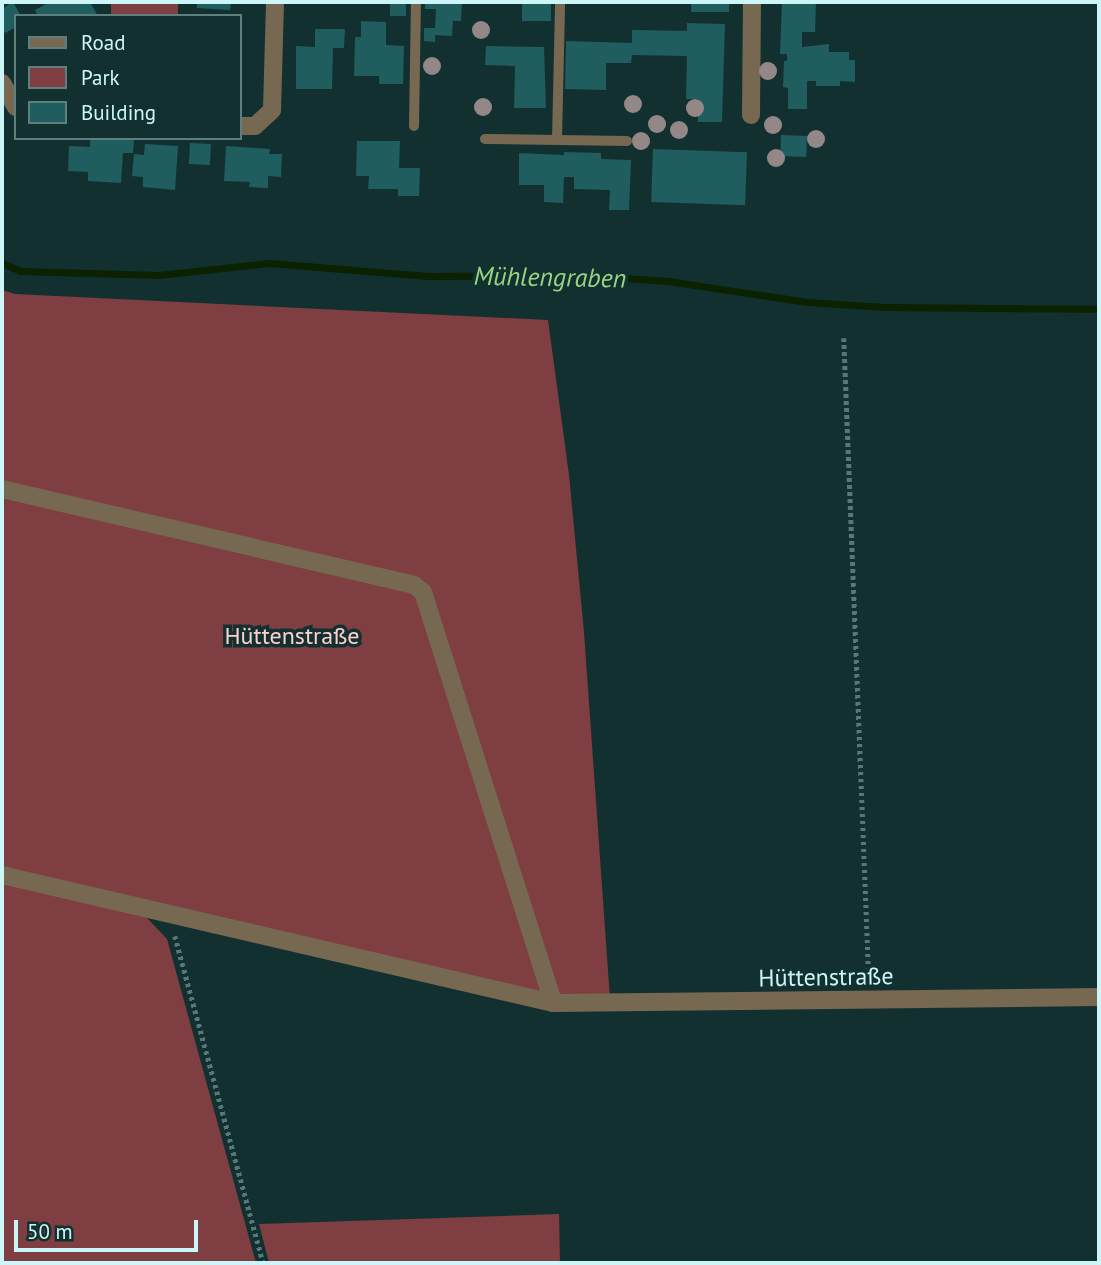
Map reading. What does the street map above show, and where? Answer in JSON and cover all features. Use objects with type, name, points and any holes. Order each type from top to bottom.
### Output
[{"type":"street","points":[[242,125],[255,127],[272,110],[275,2]]},
{"type":"street","points":[[751,115],[752,2]]},
{"type":"street","points":[[2,82],[14,103]]},
{"type":"street","points":[[2,489],[414,585],[423,592],[552,1003]]},
{"type":"street","name":"Hüttenstraße","points":[[2,875],[552,1003],[1099,997]]},
{"type":"lane","points":[[414,126],[416,2]]},
{"type":"lane","points":[[557,139],[561,2]]},
{"type":"lane","points":[[485,139],[627,141]]},
{"type":"path","points":[[844,338],[870,1001]]},
{"type":"path","points":[[170,916],[263,1263]]},
{"type":"green space","points":[[111,2],[178,2],[178,14],[111,14]]},
{"type":"green space","name":"Hüttenstraße","points":[[2,290],[15,294],[548,320],[569,475],[584,632],[610,999],[513,991],[2,868]]},
{"type":"green space","points":[[2,883],[146,917],[167,939],[256,1263],[2,1263]]},
{"type":"green space","points":[[559,1214],[560,1263],[269,1263],[259,1224]]},
{"type":"building","points":[[13,2],[20,14],[14,14],[14,28],[5,33],[2,27],[2,9]]},
{"type":"building","points":[[50,2],[90,2],[97,14],[37,14],[35,10]]},
{"type":"building","points":[[197,2],[231,2],[230,10],[197,8]]},
{"type":"building","points":[[390,2],[406,2],[406,16],[390,16]]},
{"type":"building","points":[[425,2],[462,2],[461,21],[453,21],[452,36],[435,35],[435,42],[424,41],[424,28],[435,28],[436,9],[425,9]]},
{"type":"building","points":[[522,2],[551,2],[551,21],[522,21]]},
{"type":"building","points":[[691,2],[729,2],[729,12],[691,12]]},
{"type":"building","points":[[782,2],[816,2],[815,32],[802,32],[802,47],[829,44],[829,52],[849,52],[849,60],[855,60],[855,82],[840,81],[840,86],[816,86],[816,81],[807,81],[807,109],[788,109],[788,88],[783,87],[784,61],[787,61],[787,54],[780,54]]},
{"type":"building","points":[[361,21],[386,22],[386,45],[404,46],[403,84],[379,84],[379,76],[354,76],[355,37],[361,37]]},
{"type":"building","points":[[687,23],[725,24],[722,122],[698,122],[698,99],[686,99],[687,56],[632,55],[631,63],[606,63],[606,90],[565,89],[566,41],[632,43],[632,30],[687,31]]},
{"type":"building","points":[[315,29],[345,29],[344,48],[333,48],[332,89],[296,89],[296,46],[315,47]]},
{"type":"building","points":[[486,46],[544,47],[546,108],[514,108],[515,66],[485,65]]},
{"type":"building","points":[[781,135],[807,136],[806,157],[780,156]]},
{"type":"building","points":[[90,140],[134,140],[133,153],[123,153],[121,183],[88,181],[88,172],[68,171],[69,146],[90,147]]},
{"type":"building","points":[[357,141],[400,141],[399,168],[420,168],[419,196],[398,196],[398,189],[368,189],[369,176],[356,176]]},
{"type":"building","points":[[190,143],[211,144],[210,165],[189,164]]},
{"type":"building","points":[[145,144],[178,146],[175,190],[143,187],[143,177],[132,176],[134,154],[144,155]]},
{"type":"building","points":[[226,146],[270,149],[269,154],[282,154],[281,177],[268,176],[268,188],[249,187],[250,182],[224,181]]},
{"type":"building","points":[[653,149],[747,152],[745,205],[651,202]]},
{"type":"building","points":[[564,152],[601,153],[601,159],[631,160],[629,210],[609,210],[610,190],[574,189],[574,177],[564,177],[563,203],[544,202],[544,185],[519,185],[519,153],[564,155]]},
{"type":"waterway","name":"Mühlengraben","points":[[2,263],[21,271],[159,275],[269,263],[427,276],[581,275],[668,281],[807,302],[885,307],[1099,309]]}]
